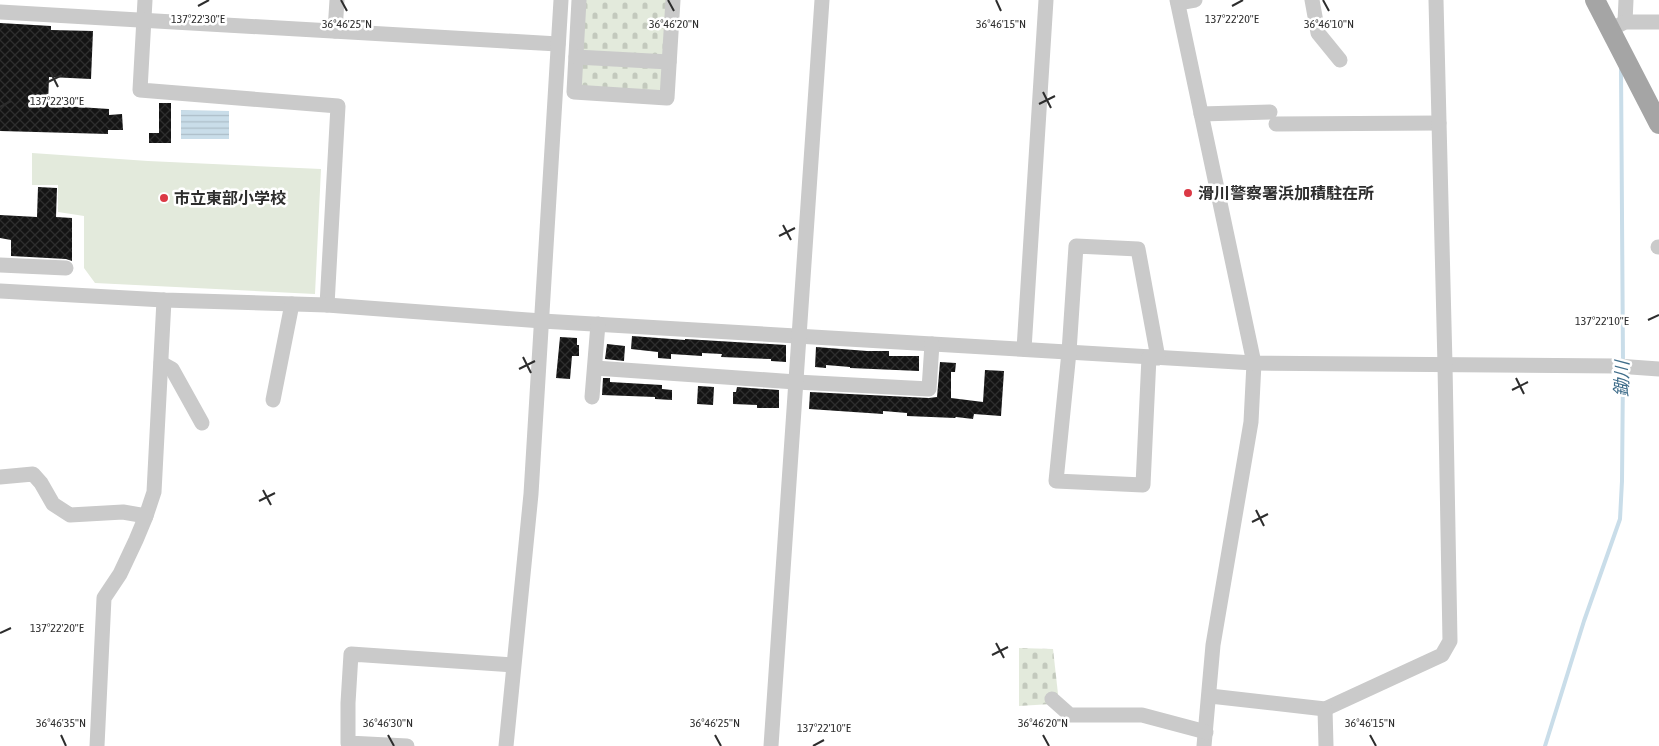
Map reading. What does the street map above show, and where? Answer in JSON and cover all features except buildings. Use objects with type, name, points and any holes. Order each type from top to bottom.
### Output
[{"type":"main road","points":[[1595,0],[1618,26],[1659,124]]},
{"type":"street","points":[[145,0],[140,90],[338,106],[327,305]]},
{"type":"street","points":[[335,31],[337,0]]},
{"type":"street","points":[[506,746],[531,494],[561,0]]},
{"type":"street","points":[[579,0],[574,92],[658,98],[667,98],[673,0]]},
{"type":"street","points":[[771,746],[822,0]]},
{"type":"street","points":[[1024,350],[1046,0]]},
{"type":"street","points":[[1052,699],[1070,715],[1142,715],[1205,739],[1213,645],[1251,422],[1254,363],[1178,1],[1195,0]]},
{"type":"street","points":[[1312,0],[1318,33],[1340,60]]},
{"type":"street","points":[[1210,696],[1325,709],[1442,655],[1450,641],[1446,365],[1436,0]]},
{"type":"street","points":[[1626,0],[1618,26],[1659,24]]},
{"type":"street","points":[[0,12],[558,44]]},
{"type":"street","points":[[576,57],[669,62]]},
{"type":"street","points":[[1201,114],[1439,123]]},
{"type":"street","points":[[1076,246],[1138,248],[1154,357],[1143,485],[1056,481],[1069,352],[1076,246]]},
{"type":"street","points":[[0,265],[66,268]]},
{"type":"street","points":[[0,291],[164,300],[327,305],[542,321],[1254,363],[1618,366],[1659,369]]},
{"type":"street","points":[[97,746],[104,598],[120,574],[146,516],[154,492],[164,300]]},
{"type":"street","points":[[273,400],[292,304]]},
{"type":"street","points":[[592,397],[598,324]]},
{"type":"street","points":[[595,368],[930,389],[932,344]]},
{"type":"street","points":[[161,363],[172,370],[202,423]]},
{"type":"street","points":[[0,477],[33,474],[41,482],[53,504],[70,515],[123,512],[146,516]]},
{"type":"street","points":[[407,746],[348,743],[351,654],[514,664]]},
{"type":"street","points":[[1325,709],[1326,746]]},
{"type":"green space","points":[[575,0],[680,0],[673,102],[571,96]]},
{"type":"green space","points":[[32,153],[148,161],[321,169],[315,294],[95,283],[84,268],[84,216],[58,212],[58,185],[32,185]]},
{"type":"green space","points":[[1019,648],[1053,649],[1058,694],[1051,704],[1019,706]]},
{"type":"water","points":[[181,110],[229,111],[229,139],[181,139]]},
{"type":"waterway","name":"鋤川","points":[[1621,67],[1623,363]]},
{"type":"waterway","name":"鋤川","points":[[1545,746],[1584,621],[1620,519],[1623,370]]},
{"type":"place","name":"滑川警察署浜加積駐在所","points":[[1188,193]]},
{"type":"place","name":"市立東部小学校","points":[[164,198]]}]
